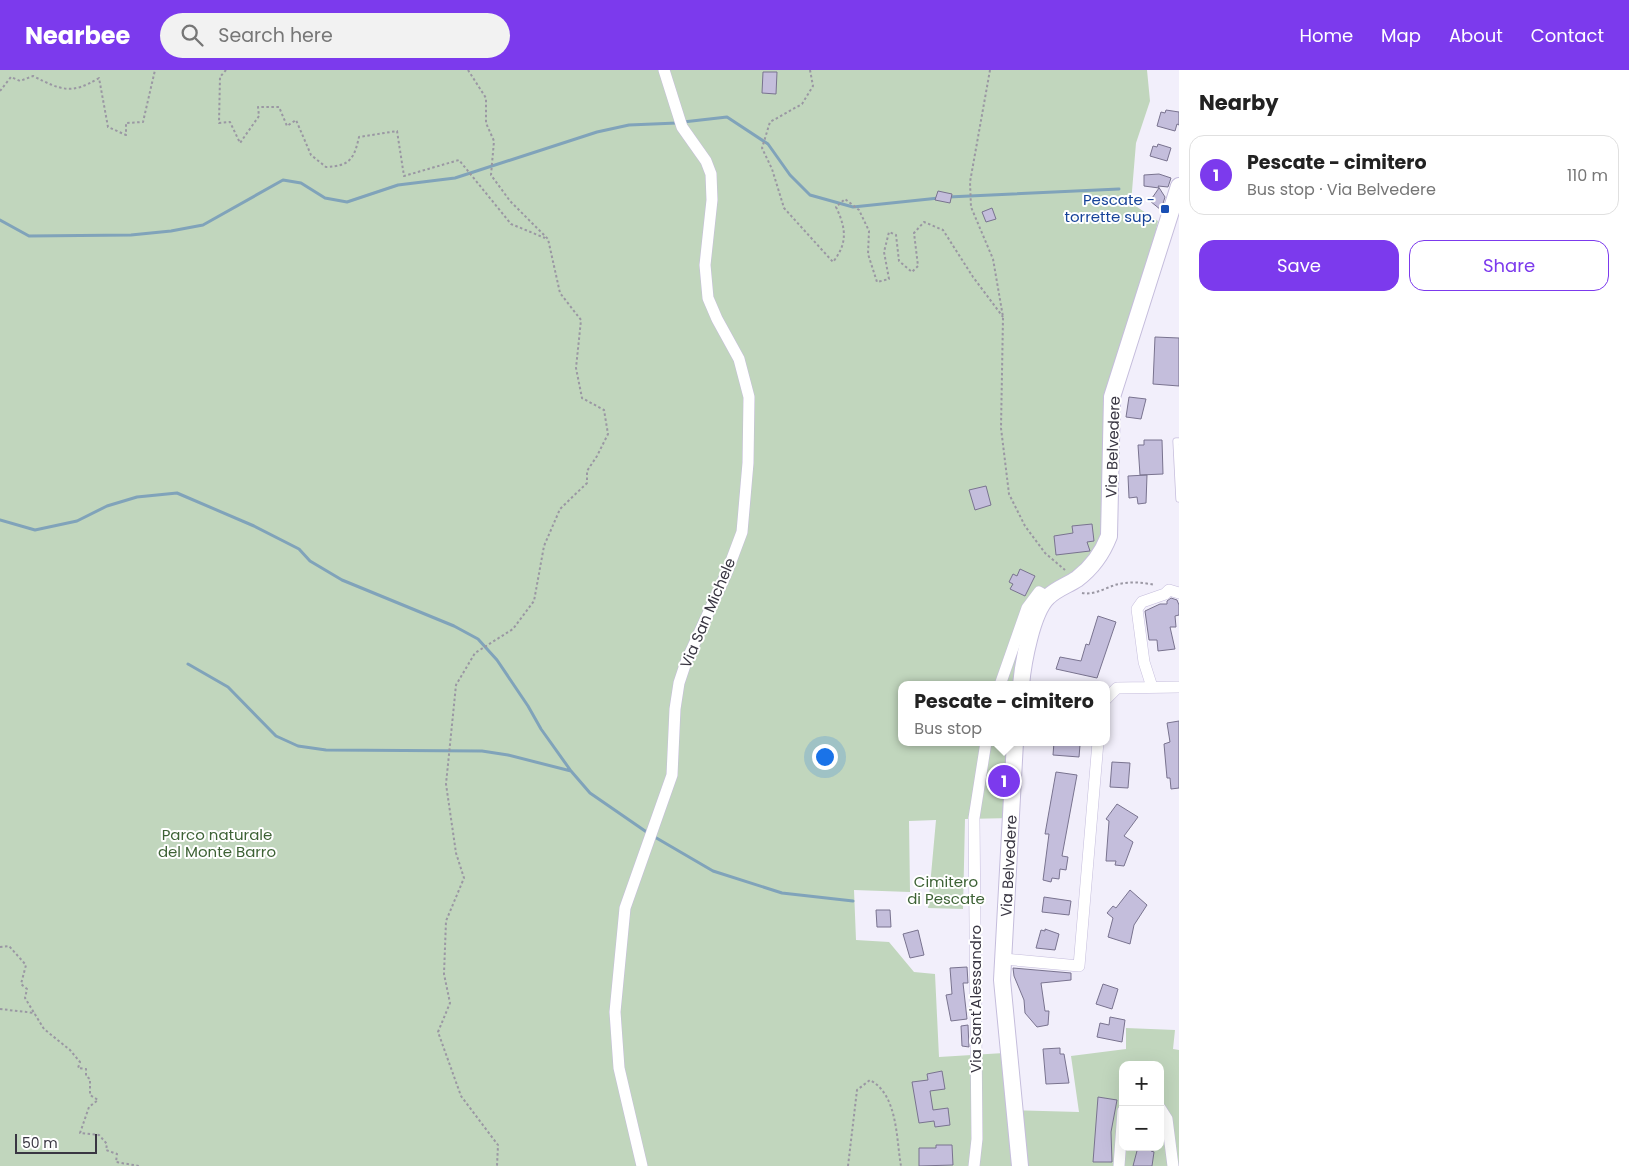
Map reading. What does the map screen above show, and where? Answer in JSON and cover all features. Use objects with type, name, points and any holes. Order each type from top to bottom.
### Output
[{"type":"main road","name":"Via Belvedere","points":[[1048,597],[1077,586],[1102,554],[1109,536],[1112,397],[1176,208],[1179,186]]},
{"type":"main road","points":[[1022,681],[1040,608],[1048,597]]},
{"type":"main road","name":"Via Belvedere","points":[[1015,746],[1002,980],[1020,1166]]},
{"type":"street","name":"Via San Michele","points":[[642,1166],[618,1068],[615,1012],[625,908],[665,800],[672,775],[675,709],[679,683],[686,662],[727,572],[742,532],[748,454],[749,397],[739,359],[716,319],[708,298],[705,265],[712,200],[711,174],[706,162],[682,127],[666,73]]},
{"type":"street","points":[[1001,681],[1027,608],[1039,592],[1048,597]]},
{"type":"street","points":[[1152,687],[1140,636],[1138,609],[1142,602],[1174,592]]},
{"type":"street","points":[[1110,695],[1117,688],[1179,687]]},
{"type":"street","name":"Via Sant'Alessandro","points":[[974,1166],[977,1139],[974,818],[985,746]]},
{"type":"street","points":[[1004,959],[1079,966],[1098,746]]},
{"type":"street","points":[[1164,1114],[1167,1118],[1173,1166]]},
{"type":"street","points":[[1119,1166],[1120,1151]]},
{"type":"lane","points":[[1179,441],[1176,441],[1179,499]]},
{"type":"path","points":[[0,91],[11,77],[20,81],[33,76],[59,89],[83,88],[99,78],[108,127],[126,135],[126,123],[143,122],[155,70]]},
{"type":"path","points":[[226,70],[220,77],[219,123],[230,122],[240,143],[259,116],[258,107],[279,107],[287,126],[296,120],[311,154],[326,167],[341,166],[354,156],[359,137],[398,131],[404,176],[459,160],[511,224],[548,239]]},
{"type":"path","points":[[468,70],[486,98],[486,123],[494,140],[491,175],[510,201],[548,239],[560,293],[581,320],[576,368],[582,398],[604,410],[608,434],[587,471],[587,483],[560,509],[544,546],[534,601],[514,629],[475,653],[456,685],[446,784],[456,853],[464,878],[446,921],[444,974],[450,1003],[438,1032],[461,1096],[498,1145],[497,1166]]},
{"type":"path","points":[[810,70],[813,86],[802,104],[770,122],[762,148],[772,169],[784,208],[833,262],[841,251],[844,225],[836,207],[845,199],[852,204],[859,210],[869,231],[868,254],[877,282],[889,279],[884,252],[889,232],[896,235],[899,261],[912,272],[918,266],[914,232],[924,222],[943,230],[973,277],[1003,317]]},
{"type":"path","points":[[990,70],[970,182],[971,207],[993,259],[1003,317],[1001,428],[1009,494],[1025,526],[1045,553],[1077,586],[1091,594],[1114,585],[1136,582],[1174,592]]},
{"type":"path","points":[[0,946],[9,946],[26,965],[21,984],[27,988],[25,998],[36,1013],[44,1029],[70,1050],[80,1062],[78,1068],[86,1069],[86,1076],[90,1080],[90,1095],[98,1100],[90,1107],[80,1133],[99,1135],[107,1144],[106,1150],[117,1154],[116,1162],[139,1166]]},
{"type":"path","points":[[0,1009],[36,1013]]},
{"type":"path","points":[[848,1166],[857,1090],[870,1080],[880,1086],[890,1102],[901,1166]]},
{"type":"green space","points":[[0,70],[1147,70],[1150,101],[1136,143],[1131,203],[1158,221],[1117,408],[1106,553],[1076,576],[1041,618],[1024,681],[898,681],[898,746],[1018,746],[1012,818],[965,819],[963,909],[928,908],[936,820],[909,821],[910,892],[854,890],[856,940],[889,942],[914,972],[935,974],[939,1057],[1004,1053],[1010,1110],[1079,1112],[1071,1056],[1126,1049],[1126,1028],[1175,1030],[1173,1049],[1179,1050],[1179,1166],[0,1166]]},
{"type":"building","points":[[763,72],[777,72],[776,94],[762,93]]},
{"type":"building","points":[[1166,110],[1179,112],[1179,125],[1177,124],[1175,131],[1157,126],[1161,112],[1165,113]]},
{"type":"building","points":[[1158,144],[1171,148],[1167,161],[1150,156],[1153,146],[1157,147]]},
{"type":"building","points":[[1159,174],[1171,178],[1168,187],[1158,186],[1165,197],[1161,210],[1150,201],[1159,188],[1144,186],[1144,175]]},
{"type":"building","points":[[938,191],[952,194],[950,203],[935,200]]},
{"type":"building","points":[[992,208],[996,219],[986,222],[982,212]]},
{"type":"building","points":[[1155,337],[1179,338],[1179,386],[1153,384]]},
{"type":"building","points":[[1129,397],[1146,399],[1141,419],[1126,417]]},
{"type":"building","points":[[1144,440],[1162,440],[1163,474],[1140,475],[1138,445],[1144,445]]},
{"type":"building","points":[[1147,475],[1146,503],[1138,504],[1137,497],[1129,498],[1128,476]]},
{"type":"building","points":[[986,486],[991,505],[975,510],[969,490]]},
{"type":"building","points":[[1092,524],[1094,541],[1087,542],[1090,551],[1056,555],[1054,536],[1073,533],[1072,526]]},
{"type":"building","points":[[1020,569],[1035,576],[1025,596],[1010,589],[1013,584],[1009,582],[1013,574],[1017,576]]},
{"type":"building","points":[[1171,598],[1177,600],[1179,605],[1179,615],[1175,616],[1176,627],[1170,627],[1175,649],[1158,651],[1157,640],[1149,640],[1145,611],[1160,604],[1167,604],[1167,601]]},
{"type":"building","points":[[1098,616],[1116,622],[1097,678],[1056,669],[1060,657],[1081,661],[1086,644],[1089,645]]},
{"type":"building","points":[[1179,721],[1179,788],[1171,789],[1170,778],[1167,778],[1164,744],[1170,742],[1167,723]]},
{"type":"building","points":[[1054,746],[1080,746],[1079,757],[1053,755]]},
{"type":"building","points":[[1112,762],[1130,763],[1128,788],[1110,787]]},
{"type":"building","points":[[1056,772],[1077,775],[1062,856],[1068,857],[1066,870],[1060,869],[1059,879],[1052,878],[1051,882],[1043,880],[1049,834],[1045,834]]},
{"type":"building","points":[[1117,804],[1138,817],[1124,836],[1133,842],[1124,866],[1115,865],[1116,861],[1106,861],[1109,821],[1106,819]]},
{"type":"building","points":[[1130,890],[1147,905],[1134,925],[1130,944],[1108,937],[1113,918],[1107,913],[1113,906],[1116,908]]},
{"type":"building","points":[[1044,897],[1071,901],[1069,915],[1042,912]]},
{"type":"building","points":[[876,910],[890,910],[891,927],[877,927]]},
{"type":"building","points":[[1045,929],[1059,934],[1055,950],[1036,948],[1041,930],[1045,931]]},
{"type":"building","points":[[918,930],[924,955],[910,958],[903,934]]},
{"type":"building","points":[[967,967],[968,983],[963,983],[967,1019],[951,1021],[946,995],[952,994],[950,968]]},
{"type":"building","points":[[1013,968],[1071,973],[1071,980],[1041,983],[1045,1011],[1049,1011],[1048,1025],[1037,1027],[1025,1013],[1024,1000],[1014,976]]},
{"type":"building","points":[[1103,984],[1118,989],[1112,1009],[1096,1004]]},
{"type":"building","points":[[1110,1017],[1125,1020],[1122,1042],[1097,1037],[1100,1023],[1109,1025]]},
{"type":"building","points":[[968,1025],[969,1047],[962,1046],[961,1026]]},
{"type":"building","points":[[1060,1048],[1060,1054],[1064,1054],[1069,1083],[1046,1084],[1043,1049]]},
{"type":"building","points":[[942,1071],[945,1089],[930,1091],[933,1110],[948,1108],[950,1125],[935,1127],[934,1121],[919,1123],[912,1082],[928,1080],[927,1074]]},
{"type":"building","points":[[1098,1097],[1117,1100],[1111,1132],[1112,1162],[1093,1162]]},
{"type":"building","points":[[936,1145],[952,1145],[953,1165],[919,1166],[919,1148],[936,1148]]},
{"type":"building","points":[[1137,1151],[1154,1152],[1152,1166],[1133,1166]]},
{"type":"waterway","points":[[683,122],[727,117],[768,144],[790,175],[810,195],[853,207],[939,198]]},
{"type":"waterway","points":[[0,220],[29,236],[131,235],[171,231],[203,225],[283,180],[301,183],[325,198],[347,202],[398,185],[455,178],[597,132],[629,125],[677,123]]},
{"type":"waterway","points":[[948,197],[1119,189]]},
{"type":"waterway","points":[[0,520],[35,530],[77,521],[107,506],[137,497],[177,493],[254,526],[299,549],[310,561],[342,580],[454,626],[478,639],[497,660],[541,729],[571,771],[590,793],[648,833]]},
{"type":"waterway","points":[[188,664],[228,687],[276,736],[298,746],[326,750],[482,751],[508,755],[571,771]]},
{"type":"waterway","points":[[653,836],[713,871],[782,893],[853,901]]},
{"type":"place","name":"Pescate - torrette sup.","points":[[1165,209]]},
{"type":"place","name":"Pescate - cimitero","points":[[1004,781]]},
{"type":"park label","name":"Parco naturale del Monte Barro","points":[[217,844]]},
{"type":"park label","name":"Cimitero di Pescate","points":[[946,890]]}]
